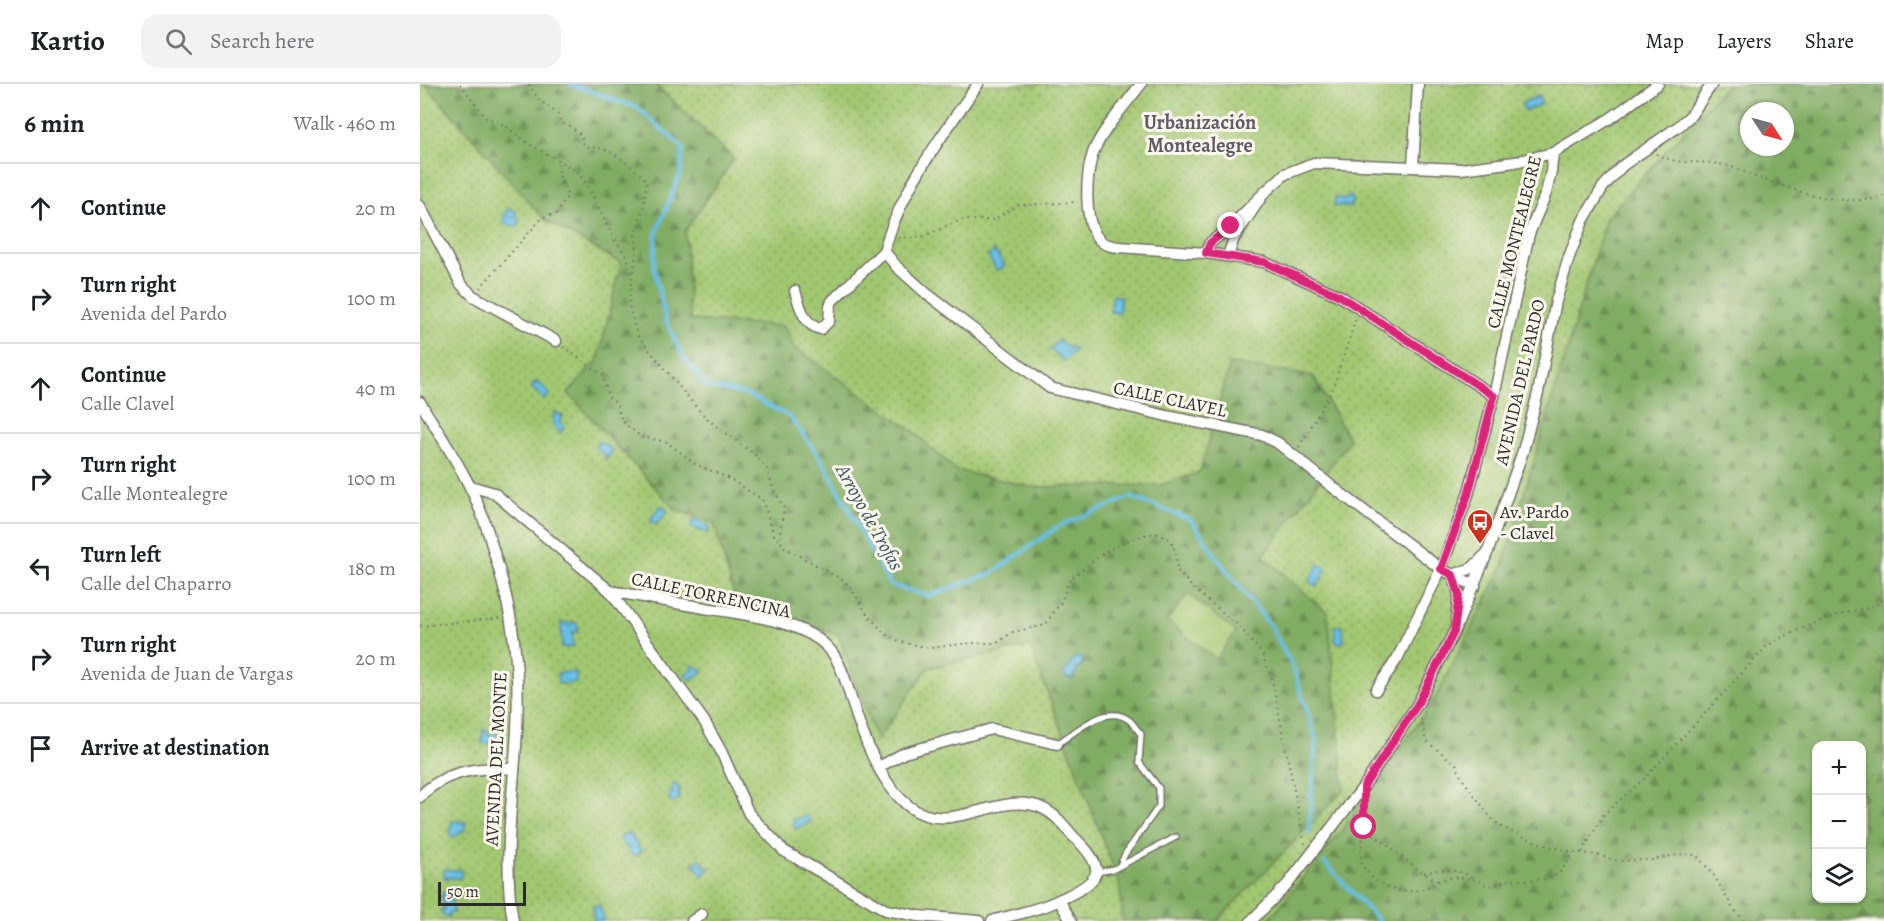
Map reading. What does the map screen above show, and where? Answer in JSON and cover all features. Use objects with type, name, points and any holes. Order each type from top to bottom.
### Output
[{"type":"street","points":[[795,291],[807,321],[815,328],[821,329],[829,321],[832,302],[884,251],[899,208],[936,144],[978,84]]},
{"type":"street","points":[[1141,84],[1110,125],[1094,151],[1089,169],[1087,202],[1090,221],[1096,237],[1107,245],[1206,253],[1264,262],[1340,296],[1494,396]]},
{"type":"street","points":[[1413,166],[1418,84]]},
{"type":"street","name":"CALLE MONTEALEGRE","points":[[1376,690],[1396,659],[1441,569],[1468,495],[1494,396],[1529,234],[1546,193],[1551,172],[1552,153],[1611,118],[1658,84]]},
{"type":"street","name":"AVENIDA DEL PARDO","points":[[1251,921],[1287,885],[1364,786],[1417,705],[1454,632],[1475,586],[1523,452],[1538,393],[1556,300],[1583,221],[1603,187],[1622,166],[1679,126],[1691,115],[1712,84]]},
{"type":"street","points":[[1206,253],[1210,243],[1286,174],[1314,163],[1461,169],[1515,162],[1552,153]]},
{"type":"street","points":[[1228,256],[1234,238],[1264,193]]},
{"type":"street","points":[[420,206],[461,284],[473,296],[556,341]]},
{"type":"street","name":"CALLE CLAVEL","points":[[884,251],[897,267],[926,293],[1050,388],[1170,417],[1262,435],[1278,443],[1441,569],[1475,586]]},
{"type":"street","name":"AVENIDA DEL MONTE","points":[[420,402],[470,486],[503,579],[513,625],[518,668],[508,852],[513,921]]},
{"type":"street","points":[[470,486],[494,493],[610,591],[704,721],[721,751],[749,814],[784,850],[886,910],[919,916],[979,921]]},
{"type":"street","points":[[1454,632],[1459,595],[1453,575],[1472,568],[1488,551]]},
{"type":"street","name":"CALLE TORRENCINA","points":[[610,591],[772,620],[810,634],[830,650],[840,667],[866,744],[900,799],[923,815],[939,818],[953,818],[1014,803],[1043,808],[1055,816],[1089,853],[1097,872]]},
{"type":"street","points":[[879,768],[904,753],[993,729],[1058,744]]},
{"type":"street","points":[[420,797],[439,780],[456,773],[497,767],[514,769]]},
{"type":"street","points":[[992,921],[1059,900],[1087,884],[1097,872]]},
{"type":"street","points":[[1059,900],[1071,921]]},
{"type":"street","points":[[692,921],[702,914]]},
{"type":"lane","points":[[1058,744],[1099,717],[1116,715],[1129,720],[1141,734],[1139,762],[1158,788],[1159,806],[1125,854],[1120,865]]},
{"type":"lane","points":[[1097,872],[1114,868],[1176,837]]},
{"type":"path","points":[[460,84],[487,119],[497,120],[528,144],[577,171],[589,188],[614,238],[627,256],[632,278]]},
{"type":"path","points":[[529,84],[538,99],[559,115],[562,123],[570,126],[582,136],[582,142],[587,147],[596,146],[609,152],[632,166],[647,181],[643,209],[635,235],[637,250],[629,305],[636,335],[697,408],[711,422],[755,455],[767,469],[773,488],[784,508],[780,532],[782,546]]},
{"type":"path","points":[[1646,149],[1670,162],[1724,165],[1804,193],[1835,200],[1874,199],[1884,196]]},
{"type":"path","points":[[480,288],[543,217],[556,214],[568,196],[560,175],[558,161]]},
{"type":"path","points":[[902,238],[924,236],[961,220],[992,220],[1019,205],[1087,202]]},
{"type":"path","points":[[1294,455],[1332,390],[1356,318],[1351,313]]},
{"type":"path","points":[[556,341],[603,375],[608,397],[616,403],[622,420],[641,437],[668,442],[695,464],[726,477],[762,499],[774,535],[782,546],[803,556],[849,585],[867,614],[885,634],[901,642],[929,648],[970,643],[997,643],[1013,632],[1045,625],[1061,602],[1070,579],[1106,551],[1148,534],[1158,534],[1171,540],[1176,553],[1177,570],[1194,590],[1238,625],[1262,654],[1272,679],[1304,834],[1305,861]]},
{"type":"path","points":[[1582,853],[1604,814],[1644,779],[1767,646],[1840,614],[1873,607],[1884,598]]},
{"type":"path","points":[[420,626],[504,617]]},
{"type":"path","points":[[1417,705],[1426,741],[1456,764],[1461,777],[1474,796],[1500,826],[1542,844],[1618,861],[1651,860],[1683,854],[1696,855],[1713,874],[1732,907],[1744,921]]},
{"type":"path","points":[[1364,786],[1364,827],[1360,861],[1364,870],[1382,885],[1396,891],[1411,892],[1424,889],[1449,878],[1475,879]]},
{"type":"path","points":[[1364,827],[1423,873],[1438,881]]},
{"type":"path","points":[[1423,873],[1446,868],[1460,871],[1488,885],[1509,880],[1541,881],[1550,878],[1566,866],[1573,852]]},
{"type":"green space","points":[[420,84],[1884,84],[1884,921],[420,921]]},
{"type":"green space","points":[[425,84],[655,84],[734,159],[685,231],[690,320],[784,326],[794,347],[912,430],[955,470],[1032,487],[1160,485],[1200,472],[1230,364],[1313,376],[1350,440],[1263,556],[1328,613],[1344,790],[1217,921],[1123,921],[1119,883],[1030,646],[928,668],[877,741],[838,635],[736,602],[714,523],[676,510],[568,393],[598,360],[621,263],[545,220]]},
{"type":"green space","points":[[1727,84],[1884,84],[1884,921],[1267,921],[1343,829],[1436,697],[1502,568],[1606,218]]},
{"type":"green space","points":[[1188,594],[1236,632],[1216,659],[1167,621]]},
{"type":"water","points":[[1539,96],[1542,104],[1525,111],[1522,103]]},
{"type":"water","points":[[1350,196],[1352,198],[1351,207],[1334,206],[1335,198],[1347,199]]},
{"type":"water","points":[[511,208],[516,212],[516,218],[520,220],[519,225],[512,226],[503,222],[506,211]]},
{"type":"water","points":[[995,251],[1005,266],[997,271],[988,256]]},
{"type":"water","points":[[1113,295],[1121,297],[1119,313],[1110,312]]},
{"type":"water","points":[[1059,340],[1068,348],[1070,346],[1075,350],[1064,361],[1050,349]]},
{"type":"water","points":[[534,382],[536,384],[538,382],[550,394],[545,400],[532,388]]},
{"type":"water","points":[[555,412],[563,416],[560,422],[564,428],[560,433],[553,424]]},
{"type":"water","points":[[600,441],[613,451],[606,460],[606,456],[595,447]]},
{"type":"water","points":[[662,505],[668,511],[657,524],[652,523],[651,518]]},
{"type":"water","points":[[693,519],[709,525],[709,532],[691,527]]},
{"type":"water","points":[[1319,564],[1327,568],[1317,586],[1309,582]]},
{"type":"water","points":[[561,623],[577,623],[578,632],[572,632],[573,647],[562,648]]},
{"type":"water","points":[[1334,626],[1343,626],[1344,642],[1336,643]]},
{"type":"water","points":[[1075,657],[1081,658],[1083,662],[1071,680],[1063,675]]},
{"type":"water","points":[[692,665],[702,669],[703,672],[690,680],[685,675],[693,671]]},
{"type":"water","points":[[576,672],[576,683],[558,684],[558,673]]},
{"type":"water","points":[[483,729],[487,730],[487,734],[498,734],[498,744],[482,743]]},
{"type":"water","points":[[674,784],[679,786],[679,799],[673,803],[669,799]]},
{"type":"water","points":[[808,816],[811,822],[795,829],[793,819]]},
{"type":"water","points":[[452,821],[466,822],[465,830],[453,838],[450,834]]},
{"type":"water","points":[[629,833],[641,850],[638,855],[633,856],[620,839],[624,834]]},
{"type":"water","points":[[700,859],[706,867],[710,868],[703,876],[693,864]]},
{"type":"water","points":[[444,870],[461,870],[461,878],[444,878]]},
{"type":"water","points":[[450,891],[454,913],[449,913],[449,917],[444,916],[440,911],[444,910],[442,893]]},
{"type":"water","points":[[599,904],[605,921],[594,921],[593,907]]},
{"type":"waterway","name":"Arroyo de Trofas","points":[[570,84],[638,108],[683,148],[681,172],[656,234],[654,268],[666,321],[682,355],[707,387],[746,394],[790,417],[822,460],[890,585],[929,596],[993,573],[1059,526],[1131,497],[1191,520],[1226,570],[1270,625],[1293,667],[1316,739],[1309,833]]},
{"type":"waterway","name":"Arroyo de Trofas","points":[[1324,862],[1379,921]]},
{"type":"place","name":"Av. Pardo - Clavel","points":[[1480,545]]},
{"type":"district","name":"Urbanización Montealegre","points":[[1200,134]]},
{"type":"route","points":[[1231,226],[1210,243],[1206,253],[1264,262],[1340,296],[1494,396],[1468,495],[1441,569],[1453,575],[1459,595],[1454,632],[1417,705],[1364,786],[1364,827]]}]
